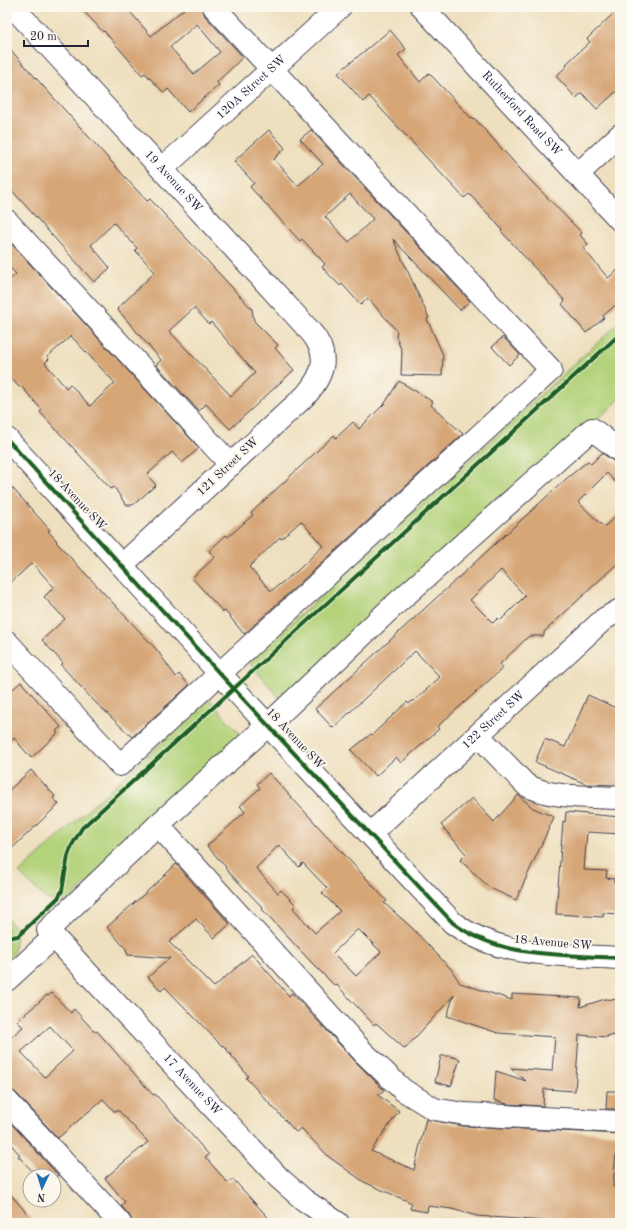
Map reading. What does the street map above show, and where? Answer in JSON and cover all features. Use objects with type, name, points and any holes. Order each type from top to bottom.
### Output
[{"type":"street","name":"19 Avenue SW","points":[[13,7],[318,340],[322,350],[323,362]]},
{"type":"street","points":[[7,642],[120,765],[551,370],[214,7]]},
{"type":"street","name":"120A Street SW","points":[[162,169],[340,7]]},
{"type":"street","name":"Rutherford Road SW","points":[[422,7],[620,220]]},
{"type":"street","points":[[577,174],[620,135]]},
{"type":"street","points":[[7,221],[231,465]]},
{"type":"street","name":"121 Street SW","points":[[122,565],[306,395],[318,380],[323,362]]},
{"type":"street","points":[[7,980],[158,825],[268,725],[389,610],[592,429],[620,451]]},
{"type":"street","name":"18 Avenue SW","points":[[7,439],[220,674],[438,909],[467,934],[485,942],[515,950],[620,958]]},
{"type":"street","name":"122 Street SW","points":[[370,834],[604,619],[620,610]]},
{"type":"street","points":[[478,734],[526,785],[534,789],[554,794],[620,798]]},
{"type":"street","points":[[158,825],[363,1052],[403,1090],[434,1109],[464,1114],[620,1122]]},
{"type":"street","name":"17 Avenue SW","points":[[51,934],[279,1178],[304,1200],[338,1223]]},
{"type":"street","points":[[7,1102],[120,1223]]},
{"type":"green space","points":[[620,322],[620,399],[281,700],[249,662]]},
{"type":"green space","points":[[209,699],[242,736],[66,903],[46,899],[19,873]]},
{"type":"green space","points":[[7,918],[16,929],[14,953],[7,959]]},
{"type":"building","points":[[80,7],[126,7],[151,36],[184,9],[182,7],[202,7],[205,16],[243,57],[217,82],[219,85],[188,112],[168,89],[164,93],[145,73],[142,75],[104,31],[103,32]],"holes":[[[197,24],[220,52],[194,74],[170,47]]]},
{"type":"building","points":[[620,7],[620,88],[597,109],[582,93],[576,98],[556,76],[567,66],[566,64],[590,42],[587,39]]},
{"type":"building","points":[[390,30],[406,49],[398,55],[420,82],[429,73],[472,119],[474,118],[531,181],[582,233],[580,235],[588,244],[583,248],[608,278],[620,268],[620,301],[603,316],[604,318],[586,333],[562,304],[565,301],[501,231],[502,230],[495,221],[469,194],[464,198],[369,96],[363,102],[338,73]]},
{"type":"building","points":[[7,46],[147,201],[150,199],[252,309],[254,321],[278,345],[275,348],[294,370],[230,429],[206,404],[199,411],[156,365],[161,360],[117,309],[155,272],[135,250],[137,248],[114,223],[91,245],[110,268],[94,282],[7,185]],"holes":[[[194,308],[209,324],[211,322],[255,373],[231,396],[169,331]]]},
{"type":"building","points":[[269,130],[285,148],[274,159],[298,186],[323,164],[300,139],[311,130],[470,301],[460,310],[393,239],[429,318],[427,319],[443,355],[442,376],[401,375],[402,352],[396,336],[397,331],[368,298],[361,305],[342,284],[340,286],[322,267],[325,264],[302,239],[300,241],[250,187],[254,183],[234,161]],"holes":[[[350,194],[373,219],[349,242],[325,217]]]},
{"type":"building","points":[[7,239],[199,448],[182,463],[172,452],[147,475],[156,485],[133,505],[126,505],[114,487],[111,489],[40,412],[42,410],[21,386],[19,387],[7,374],[7,282],[16,274],[7,265]],"holes":[[[71,336],[115,383],[90,406],[70,384],[66,388],[45,363],[49,359],[47,357]]]},
{"type":"building","points":[[503,337],[520,355],[509,365],[492,347]]},
{"type":"building","points":[[399,381],[433,402],[431,405],[463,434],[244,634],[225,611],[223,612],[192,578],[215,557],[209,551],[226,535],[228,537],[253,515],[251,513],[334,435],[336,438],[353,422],[359,429],[385,403]],"holes":[[[301,521],[323,546],[297,571],[271,591],[249,567],[280,537],[281,539]]]},
{"type":"building","points":[[602,453],[613,461],[620,463],[620,487],[607,473],[578,502],[604,527],[620,512],[620,561],[544,632],[544,636],[529,636],[500,664],[503,668],[437,727],[439,729],[401,763],[396,757],[376,776],[351,750],[371,734],[372,735],[407,702],[409,704],[413,700],[414,701],[440,677],[415,651],[333,728],[315,709],[566,479],[588,461],[591,464]],"holes":[[[501,570],[525,596],[500,621],[498,618],[493,623],[470,600]]]},
{"type":"building","points":[[7,482],[50,530],[48,531],[57,541],[56,542],[157,650],[176,677],[179,674],[189,685],[132,737],[93,700],[61,665],[63,663],[42,640],[65,619],[44,597],[54,587],[32,563],[7,586]]},
{"type":"building","points":[[21,682],[61,727],[56,731],[58,733],[31,758],[14,738],[7,744],[7,694]]},
{"type":"building","points":[[588,695],[620,710],[620,785],[586,784],[535,762],[545,739],[565,747]]},
{"type":"building","points":[[31,770],[55,796],[53,798],[59,804],[7,853],[7,792]]},
{"type":"building","points":[[269,773],[387,901],[384,903],[411,927],[451,969],[460,983],[512,1000],[512,994],[581,998],[580,1007],[605,999],[620,1000],[620,1036],[608,1035],[608,1037],[579,1035],[575,1091],[544,1089],[543,1106],[507,1104],[494,1100],[496,1071],[526,1081],[510,1068],[552,1071],[555,1037],[498,1033],[447,1016],[454,995],[405,1049],[376,1023],[374,1025],[336,984],[334,985],[312,963],[225,868],[226,867],[207,846],[245,812],[240,806],[260,788],[257,784]],"holes":[[[279,845],[299,867],[303,863],[327,888],[322,893],[340,911],[315,933],[293,908],[296,905],[281,890],[278,893],[256,868]],[[358,929],[381,952],[356,976],[333,953]]]},
{"type":"building","points":[[518,795],[533,808],[554,817],[516,900],[490,888],[460,860],[466,854],[441,825],[472,798],[494,822]]},
{"type":"building","points":[[566,812],[620,817],[620,834],[587,832],[584,870],[607,871],[606,878],[614,879],[614,882],[620,882],[620,914],[603,913],[603,917],[556,914],[563,821],[565,822]]},
{"type":"building","points":[[176,864],[230,924],[214,938],[196,919],[169,942],[214,987],[252,954],[289,996],[292,993],[384,1090],[378,1095],[399,1111],[371,1151],[414,1170],[426,1119],[463,1126],[620,1134],[620,1154],[616,1153],[613,1187],[620,1187],[620,1223],[571,1223],[477,1216],[452,1209],[428,1206],[427,1212],[410,1209],[412,1203],[364,1182],[329,1157],[301,1128],[296,1132],[246,1078],[248,1076],[223,1045],[222,1046],[165,987],[161,991],[148,977],[170,958],[128,955],[126,949],[107,927]]},
{"type":"building","points":[[52,993],[71,1013],[74,1009],[95,1032],[97,1031],[153,1095],[155,1094],[209,1155],[205,1157],[228,1183],[233,1179],[273,1223],[132,1223],[129,1215],[121,1206],[125,1202],[105,1178],[148,1142],[119,1111],[114,1111],[103,1099],[58,1138],[16,1093],[7,1089],[7,1036],[9,1039],[23,1027],[17,1021],[47,995],[48,996]],"holes":[[[50,1026],[73,1051],[45,1077],[21,1052]]]},
{"type":"building","points":[[441,1056],[449,1056],[460,1059],[451,1086],[435,1082]]},
{"type":"building","points":[[607,1091],[620,1091],[620,1109],[606,1109]]},
{"type":"building","points":[[7,1119],[52,1168],[29,1168],[18,1156],[20,1155],[7,1140]]},
{"type":"building","points":[[7,1190],[35,1223],[7,1223]]},
{"type":"cycle path","points":[[7,938],[18,936],[58,898],[62,891],[68,856],[72,845],[82,828],[620,334]]},
{"type":"cycle path","points":[[7,439],[220,674],[453,923],[472,935],[491,943],[512,949],[554,955],[620,958]]}]
